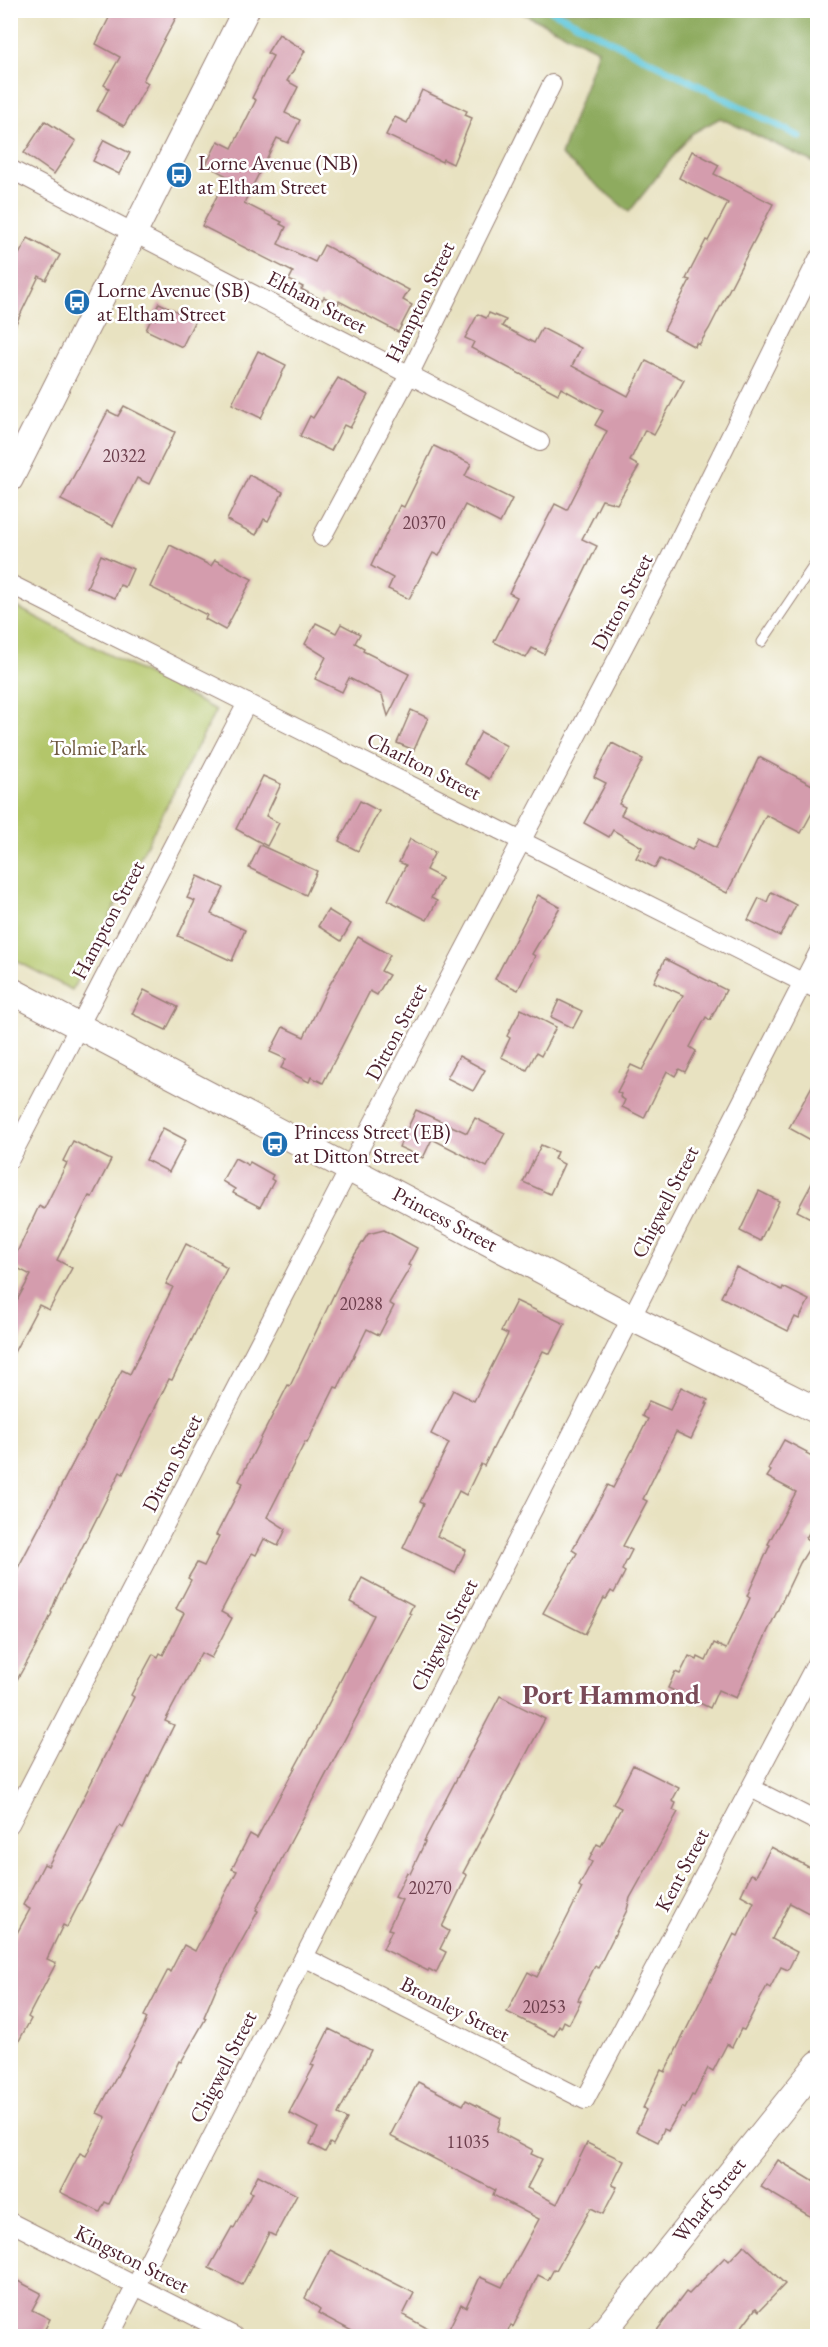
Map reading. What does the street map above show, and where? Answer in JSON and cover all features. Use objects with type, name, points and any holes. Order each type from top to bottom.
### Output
[{"type":"street","points":[[10,479],[246,10]]},
{"type":"street","name":"Hampton Street","points":[[322,537],[409,375],[552,84]]},
{"type":"street","name":"Eltham Street","points":[[10,169],[540,442]]},
{"type":"street","name":"Ditton Street","points":[[10,1824],[350,1168],[664,570],[818,259]]},
{"type":"street","name":"Charlton Street","points":[[10,584],[810,986]]},
{"type":"street","name":"Hampton Street","points":[[10,1159],[247,703]]},
{"type":"street","name":"Chigwell Street","points":[[110,2337],[632,1318],[810,986],[818,953]]},
{"type":"street","name":"Princess Street","points":[[10,990],[632,1318],[818,1411]]},
{"type":"street","name":"Kent Street","points":[[585,2100],[818,1660]]},
{"type":"street","points":[[751,1788],[818,1822]]},
{"type":"street","name":"Bromley Street","points":[[304,1957],[585,2100]]},
{"type":"street","name":"Wharf Street","points":[[600,2337],[818,2064]]},
{"type":"street","name":"Kingston Street","points":[[10,2222],[234,2337]]},
{"type":"lane","points":[[762,642],[818,559]]},
{"type":"green space","points":[[518,11],[817,11],[817,164],[720,118],[691,134],[629,212],[561,155],[598,50]]},
{"type":"green space","name":"Tolmie Park","points":[[11,604],[216,710],[72,990],[11,958]]},
{"type":"building","points":[[113,10],[180,10],[143,80],[148,83],[124,126],[97,111],[109,88],[104,85],[120,57],[96,44]]},
{"type":"building","points":[[279,34],[305,51],[287,81],[298,87],[285,113],[300,120],[288,143],[277,138],[244,203],[282,222],[280,224],[286,227],[278,244],[315,262],[324,245],[409,290],[403,300],[412,305],[398,332],[339,301],[338,304],[324,297],[322,300],[301,289],[303,287],[289,280],[293,272],[202,226],[227,176],[206,165],[218,141],[232,148],[256,100],[252,98],[273,56],[267,53]]},
{"type":"building","points":[[422,90],[467,111],[465,115],[472,118],[453,164],[443,159],[442,162],[386,135],[395,117],[407,123]]},
{"type":"building","points":[[45,121],[76,141],[54,174],[24,153]]},
{"type":"building","points":[[104,140],[130,153],[119,174],[93,161]]},
{"type":"building","points":[[692,151],[719,165],[714,174],[773,204],[709,329],[699,345],[696,343],[695,347],[664,330],[690,280],[686,279],[728,203],[679,178]]},
{"type":"building","points":[[28,238],[60,255],[46,280],[39,276],[10,336],[10,271]]},
{"type":"building","points":[[159,303],[195,320],[182,347],[146,330]]},
{"type":"building","points":[[489,313],[506,320],[502,326],[534,343],[542,328],[581,348],[572,366],[628,396],[646,361],[684,380],[654,435],[645,430],[630,461],[639,466],[617,504],[602,500],[582,539],[597,546],[544,654],[532,648],[526,658],[494,642],[517,597],[509,593],[555,504],[567,510],[607,431],[595,425],[603,411],[561,388],[558,394],[471,348],[474,342],[465,338],[478,314],[486,318]]},
{"type":"building","points":[[258,351],[286,365],[261,418],[232,404]]},
{"type":"building","points":[[338,378],[368,395],[350,428],[344,425],[331,451],[300,436],[310,416],[313,418]]},
{"type":"building","points":[[124,406],[175,432],[149,484],[137,478],[113,526],[61,500],[108,411],[118,416]]},
{"type":"building","points":[[434,446],[471,464],[465,476],[512,499],[500,523],[465,505],[439,556],[433,553],[409,599],[388,589],[393,578],[371,566],[400,505],[404,507]]},
{"type":"building","points":[[249,475],[283,492],[268,521],[264,519],[256,535],[227,520]]},
{"type":"building","points":[[170,545],[211,566],[215,560],[252,579],[225,630],[205,619],[207,615],[150,587]]},
{"type":"building","points":[[101,555],[133,569],[125,587],[120,585],[115,598],[87,587]]},
{"type":"building","points":[[316,623],[336,633],[341,624],[360,634],[355,643],[364,648],[363,651],[409,674],[388,716],[382,695],[349,678],[342,692],[315,679],[326,657],[305,644]]},
{"type":"building","points":[[411,710],[428,718],[414,750],[397,743]]},
{"type":"building","points":[[481,732],[507,746],[489,779],[464,764]]},
{"type":"building","points":[[612,743],[643,759],[619,804],[625,807],[621,815],[692,850],[698,839],[716,848],[759,757],[818,788],[818,802],[801,833],[766,815],[727,893],[660,859],[655,868],[636,858],[642,847],[613,830],[609,837],[584,823],[606,783],[594,777]]},
{"type":"building","points":[[263,776],[281,784],[266,816],[279,823],[267,846],[236,829]]},
{"type":"building","points":[[360,801],[379,811],[358,851],[339,841]]},
{"type":"building","points":[[410,839],[435,852],[426,870],[442,878],[431,898],[437,901],[427,920],[388,900],[406,865],[399,862]]},
{"type":"building","points":[[260,845],[317,871],[306,895],[249,868]]},
{"type":"building","points":[[198,876],[224,888],[211,914],[245,930],[232,961],[178,936],[195,901],[187,898]]},
{"type":"building","points":[[771,892],[796,905],[780,936],[748,920],[759,898],[767,902]]},
{"type":"building","points":[[538,895],[560,907],[532,954],[535,956],[518,990],[495,979]]},
{"type":"building","points":[[328,910],[351,924],[341,941],[318,926]]},
{"type":"building","points":[[358,937],[390,955],[381,971],[389,975],[377,995],[370,991],[323,1083],[311,1077],[309,1082],[281,1068],[286,1059],[270,1052],[283,1027],[304,1037],[327,989]]},
{"type":"building","points":[[665,959],[726,990],[710,1020],[706,1017],[690,1047],[696,1051],[685,1072],[679,1069],[675,1076],[667,1071],[644,1118],[622,1107],[625,1100],[617,1092],[631,1065],[642,1070],[683,995],[654,982]]},
{"type":"building","points":[[144,990],[178,1007],[166,1030],[132,1014]]},
{"type":"building","points":[[559,1000],[582,1011],[573,1028],[551,1017]]},
{"type":"building","points":[[521,1009],[556,1027],[541,1056],[536,1053],[527,1070],[501,1057],[510,1038],[507,1036]]},
{"type":"building","points":[[459,1056],[485,1070],[473,1091],[447,1078]]},
{"type":"building","points":[[818,1075],[818,1144],[789,1128]]},
{"type":"building","points":[[416,1110],[467,1133],[475,1118],[505,1133],[487,1167],[432,1139],[423,1158],[399,1147]]},
{"type":"building","points":[[163,1128],[186,1140],[169,1172],[146,1160]]},
{"type":"building","points":[[73,1141],[111,1160],[92,1197],[89,1196],[57,1260],[72,1268],[49,1310],[39,1305],[10,1360],[10,1313],[31,1275],[11,1265],[39,1206],[44,1209],[67,1163],[63,1161]]},
{"type":"building","points":[[541,1145],[557,1152],[554,1159],[564,1164],[550,1194],[523,1182]]},
{"type":"building","points":[[235,1158],[248,1165],[250,1162],[273,1175],[271,1179],[274,1181],[260,1207],[233,1193],[235,1189],[222,1181]]},
{"type":"building","points":[[818,1172],[818,1222],[797,1211]]},
{"type":"building","points":[[759,1191],[779,1201],[760,1241],[740,1231]]},
{"type":"building","points":[[384,1230],[417,1248],[408,1265],[411,1266],[389,1303],[394,1306],[379,1335],[367,1329],[338,1388],[335,1387],[307,1443],[305,1442],[267,1517],[286,1529],[278,1546],[264,1539],[256,1555],[252,1553],[221,1612],[232,1618],[211,1658],[201,1653],[165,1721],[174,1725],[123,1827],[120,1825],[67,1927],[63,1925],[47,1959],[56,1963],[28,2017],[31,2019],[10,2057],[10,1946],[30,1909],[23,1905],[44,1864],[48,1866],[76,1813],[134,1697],[131,1695],[153,1654],[158,1657],[160,1653],[163,1655],[184,1613],[176,1609],[191,1580],[188,1578],[197,1563],[204,1566],[219,1536],[216,1535],[243,1483],[239,1481],[288,1385],[290,1386],[348,1265],[368,1234]]},
{"type":"building","points":[[186,1244],[221,1262],[220,1264],[227,1268],[123,1474],[120,1472],[56,1599],[52,1613],[35,1648],[10,1692],[10,1583],[122,1370],[130,1374],[173,1287],[166,1284]]},
{"type":"building","points":[[736,1267],[782,1290],[783,1287],[809,1300],[799,1319],[795,1317],[788,1331],[721,1297]]},
{"type":"building","points":[[516,1301],[565,1324],[550,1354],[543,1351],[484,1466],[481,1464],[466,1495],[459,1491],[437,1536],[466,1550],[455,1573],[403,1548],[424,1504],[420,1502],[449,1443],[431,1434],[453,1390],[474,1401],[508,1334],[501,1331]]},
{"type":"building","points":[[681,1387],[708,1400],[706,1404],[708,1404],[691,1439],[676,1432],[643,1499],[647,1501],[623,1546],[632,1550],[622,1570],[625,1572],[614,1593],[611,1591],[606,1599],[604,1598],[585,1634],[543,1613],[577,1553],[572,1550],[608,1485],[613,1488],[648,1419],[642,1416],[649,1401],[670,1410]]},
{"type":"building","points":[[784,1440],[818,1460],[818,1518],[806,1538],[813,1542],[800,1563],[736,1698],[718,1690],[710,1708],[668,1688],[675,1672],[680,1674],[689,1656],[706,1661],[714,1643],[726,1649],[750,1598],[747,1596],[770,1545],[768,1544],[796,1492],[767,1477],[771,1471],[768,1469]]},
{"type":"building","points":[[362,1578],[413,1605],[409,1613],[411,1614],[217,1986],[204,2017],[206,2018],[181,2062],[179,2061],[109,2204],[105,2202],[100,2212],[60,2192],[80,2153],[86,2156],[106,2117],[97,2113],[143,2028],[147,2018],[144,2016],[168,1970],[170,1972],[184,1945],[195,1951],[237,1871],[232,1869],[250,1834],[257,1838],[374,1615],[350,1602]]},
{"type":"building","points":[[500,1696],[545,1719],[463,1873],[467,1875],[442,1927],[449,1931],[440,1949],[446,1952],[436,1973],[383,1949],[392,1930],[388,1929],[402,1900],[395,1897],[407,1872],[410,1874],[424,1841]]},
{"type":"building","points":[[633,1765],[679,1788],[672,1801],[676,1803],[673,1810],[678,1812],[630,1898],[627,1910],[598,1968],[595,1966],[569,2024],[564,2021],[554,2036],[507,2012],[528,1972],[537,1977],[582,1888],[579,1886],[592,1862],[589,1860],[597,1844],[601,1846],[621,1808],[613,1804]]},
{"type":"building","points":[[771,1847],[818,1872],[818,1918],[790,1903],[772,1939],[797,1952],[788,1970],[781,1967],[770,1988],[767,1986],[744,2030],[741,2029],[732,2047],[727,2044],[713,2071],[708,2068],[694,2096],[692,2095],[685,2109],[682,2107],[668,2131],[664,2129],[658,2142],[636,2131],[646,2110],[643,2108],[661,2070],[665,2072],[734,1934],[738,1936],[754,1902],[741,1895],[751,1874],[756,1876]]},
{"type":"building","points":[[329,2029],[371,2050],[338,2114],[347,2119],[333,2145],[330,2143],[325,2152],[310,2144],[318,2128],[289,2113],[314,2066],[311,2065]]},
{"type":"building","points":[[418,2082],[463,2105],[466,2100],[501,2118],[497,2131],[533,2150],[531,2154],[542,2159],[527,2188],[557,2204],[587,2143],[624,2161],[612,2185],[617,2187],[603,2214],[591,2208],[556,2270],[554,2269],[548,2280],[538,2275],[513,2327],[511,2325],[505,2337],[445,2337],[461,2304],[466,2307],[480,2277],[502,2287],[539,2219],[493,2195],[495,2190],[390,2136]]},
{"type":"building","points":[[778,2160],[818,2184],[818,2221],[761,2187]]},
{"type":"building","points":[[258,2175],[297,2195],[275,2236],[269,2233],[242,2285],[209,2268],[232,2227],[234,2228],[252,2193],[249,2192]]},
{"type":"building","points":[[744,2245],[785,2284],[759,2311],[756,2308],[734,2337],[652,2337],[686,2292],[689,2294],[725,2257],[729,2261]]},
{"type":"building","points":[[330,2250],[414,2293],[403,2315],[443,2337],[363,2337],[318,2313],[320,2309],[305,2298]]},
{"type":"building","points":[[10,2277],[41,2293],[32,2310],[50,2319],[41,2337],[28,2337],[10,2327]]},
{"type":"waterway","points":[[550,10],[800,137]]},
{"type":"place","name":"Lorne Avenue (NB) at Eltham Street","points":[[179,175]]},
{"type":"place","name":"Lorne Avenue (SB) at Eltham Street","points":[[77,302]]},
{"type":"place","name":"Princess Street (EB) at Ditton Street","points":[[275,1144]]},
{"type":"district","name":"Port Hammond","points":[[611,1695]]}]
